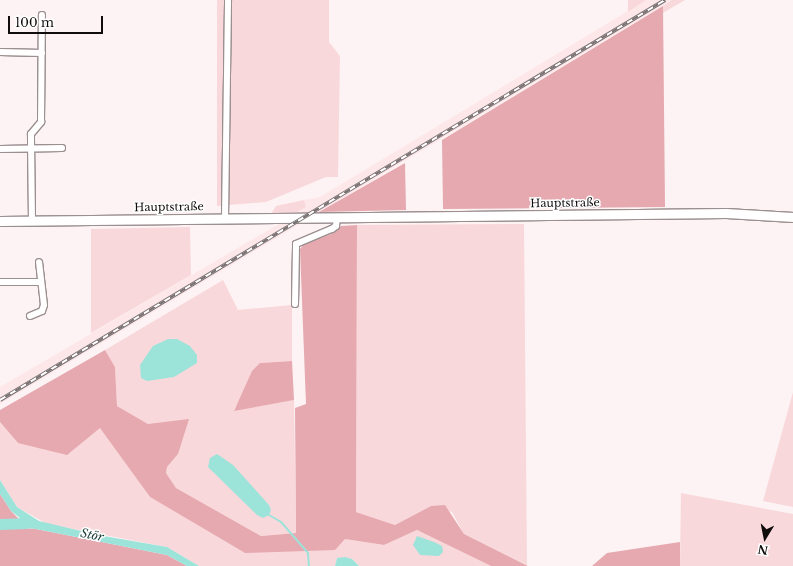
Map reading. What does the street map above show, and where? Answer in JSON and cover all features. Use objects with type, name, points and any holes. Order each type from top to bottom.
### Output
[{"type":"street","points":[[225,218],[228,0]]},
{"type":"street","points":[[32,221],[32,134],[41,122],[42,15]]},
{"type":"street","points":[[0,52],[42,53]]},
{"type":"street","points":[[0,149],[62,148]]},
{"type":"street","name":"Hauptstraße","points":[[0,221],[726,213],[793,217]]},
{"type":"street","points":[[295,304],[296,244],[332,230],[336,226],[337,217]]},
{"type":"street","points":[[30,316],[42,311],[39,262]]},
{"type":"street","points":[[0,282],[41,282]]},
{"type":"shaded area","points":[[217,0],[329,0],[329,42],[340,56],[338,177],[326,177],[266,202],[217,206]]},
{"type":"shaded area","points":[[628,0],[646,0],[628,12]]},
{"type":"shaded area","points":[[646,0],[672,0],[0,404],[0,387],[284,221],[306,207],[304,200],[320,197]]},
{"type":"shaded area","points":[[672,0],[685,0],[663,13],[663,6]]},
{"type":"shaded area","points":[[663,6],[665,207],[443,209],[442,140]]},
{"type":"shaded area","points":[[405,163],[406,210],[319,212]]},
{"type":"shaded area","points":[[304,200],[306,207],[297,212],[271,214],[276,206]]},
{"type":"shaded area","points":[[524,224],[527,565],[464,534],[452,512],[431,506],[395,525],[356,512],[357,225]]},
{"type":"shaded area","points":[[357,225],[356,512],[395,525],[431,506],[445,505],[464,534],[528,566],[491,566],[417,530],[384,545],[345,539],[335,550],[245,553],[150,497],[100,428],[67,455],[18,443],[0,422],[0,410],[105,350],[115,367],[117,406],[148,424],[189,419],[178,454],[167,467],[166,473],[176,488],[261,536],[296,533],[295,408],[306,404],[300,249],[304,244],[331,234],[341,226]]},
{"type":"shaded area","points":[[190,227],[191,275],[91,333],[91,229]]},
{"type":"shaded area","points":[[223,280],[238,310],[292,305],[292,361],[260,363],[234,410],[294,400],[296,533],[261,536],[176,488],[166,473],[167,467],[178,454],[148,424],[117,406],[115,367],[105,350]],"holes":[[[221,456],[269,505],[271,510]]]},
{"type":"shaded area","points":[[292,361],[294,400],[234,411],[252,371],[260,363]]},
{"type":"shaded area","points":[[793,392],[793,507],[763,501]]},
{"type":"shaded area","points":[[0,422],[18,443],[100,427],[150,497],[245,553],[345,539],[384,545],[417,530],[491,566],[359,566],[352,559],[337,558],[335,566],[199,566],[167,547],[47,524],[17,507],[0,480]]},
{"type":"shaded area","points":[[681,493],[793,514],[793,566],[680,566]]},
{"type":"shaded area","points":[[0,494],[11,511],[20,520],[0,520]]},
{"type":"shaded area","points":[[12,527],[36,529],[167,555],[187,566],[0,566],[0,528]]},
{"type":"shaded area","points":[[680,542],[680,566],[592,566],[607,553]]},
{"type":"water","points":[[168,339],[177,339],[190,346],[197,355],[197,363],[174,377],[147,381],[141,378],[140,365],[153,346]]},
{"type":"water","points":[[217,454],[233,465],[269,505],[271,510],[269,515],[263,518],[257,515],[208,467],[210,458]]},
{"type":"water","name":"Stör","points":[[0,480],[17,507],[39,521],[98,535],[167,547],[199,566],[187,566],[167,555],[36,529],[12,527],[11,520],[18,520],[20,518],[11,511],[0,494]]},
{"type":"water","points":[[417,536],[442,546],[443,552],[439,556],[420,555],[413,545]]},
{"type":"water","points":[[345,557],[352,559],[359,566],[335,566],[337,558]]},
{"type":"waterway","points":[[269,515],[281,522],[308,553],[309,566]]},
{"type":"waterway","points":[[0,524],[25,523]]},
{"type":"railway","points":[[0,400],[665,0]]}]
